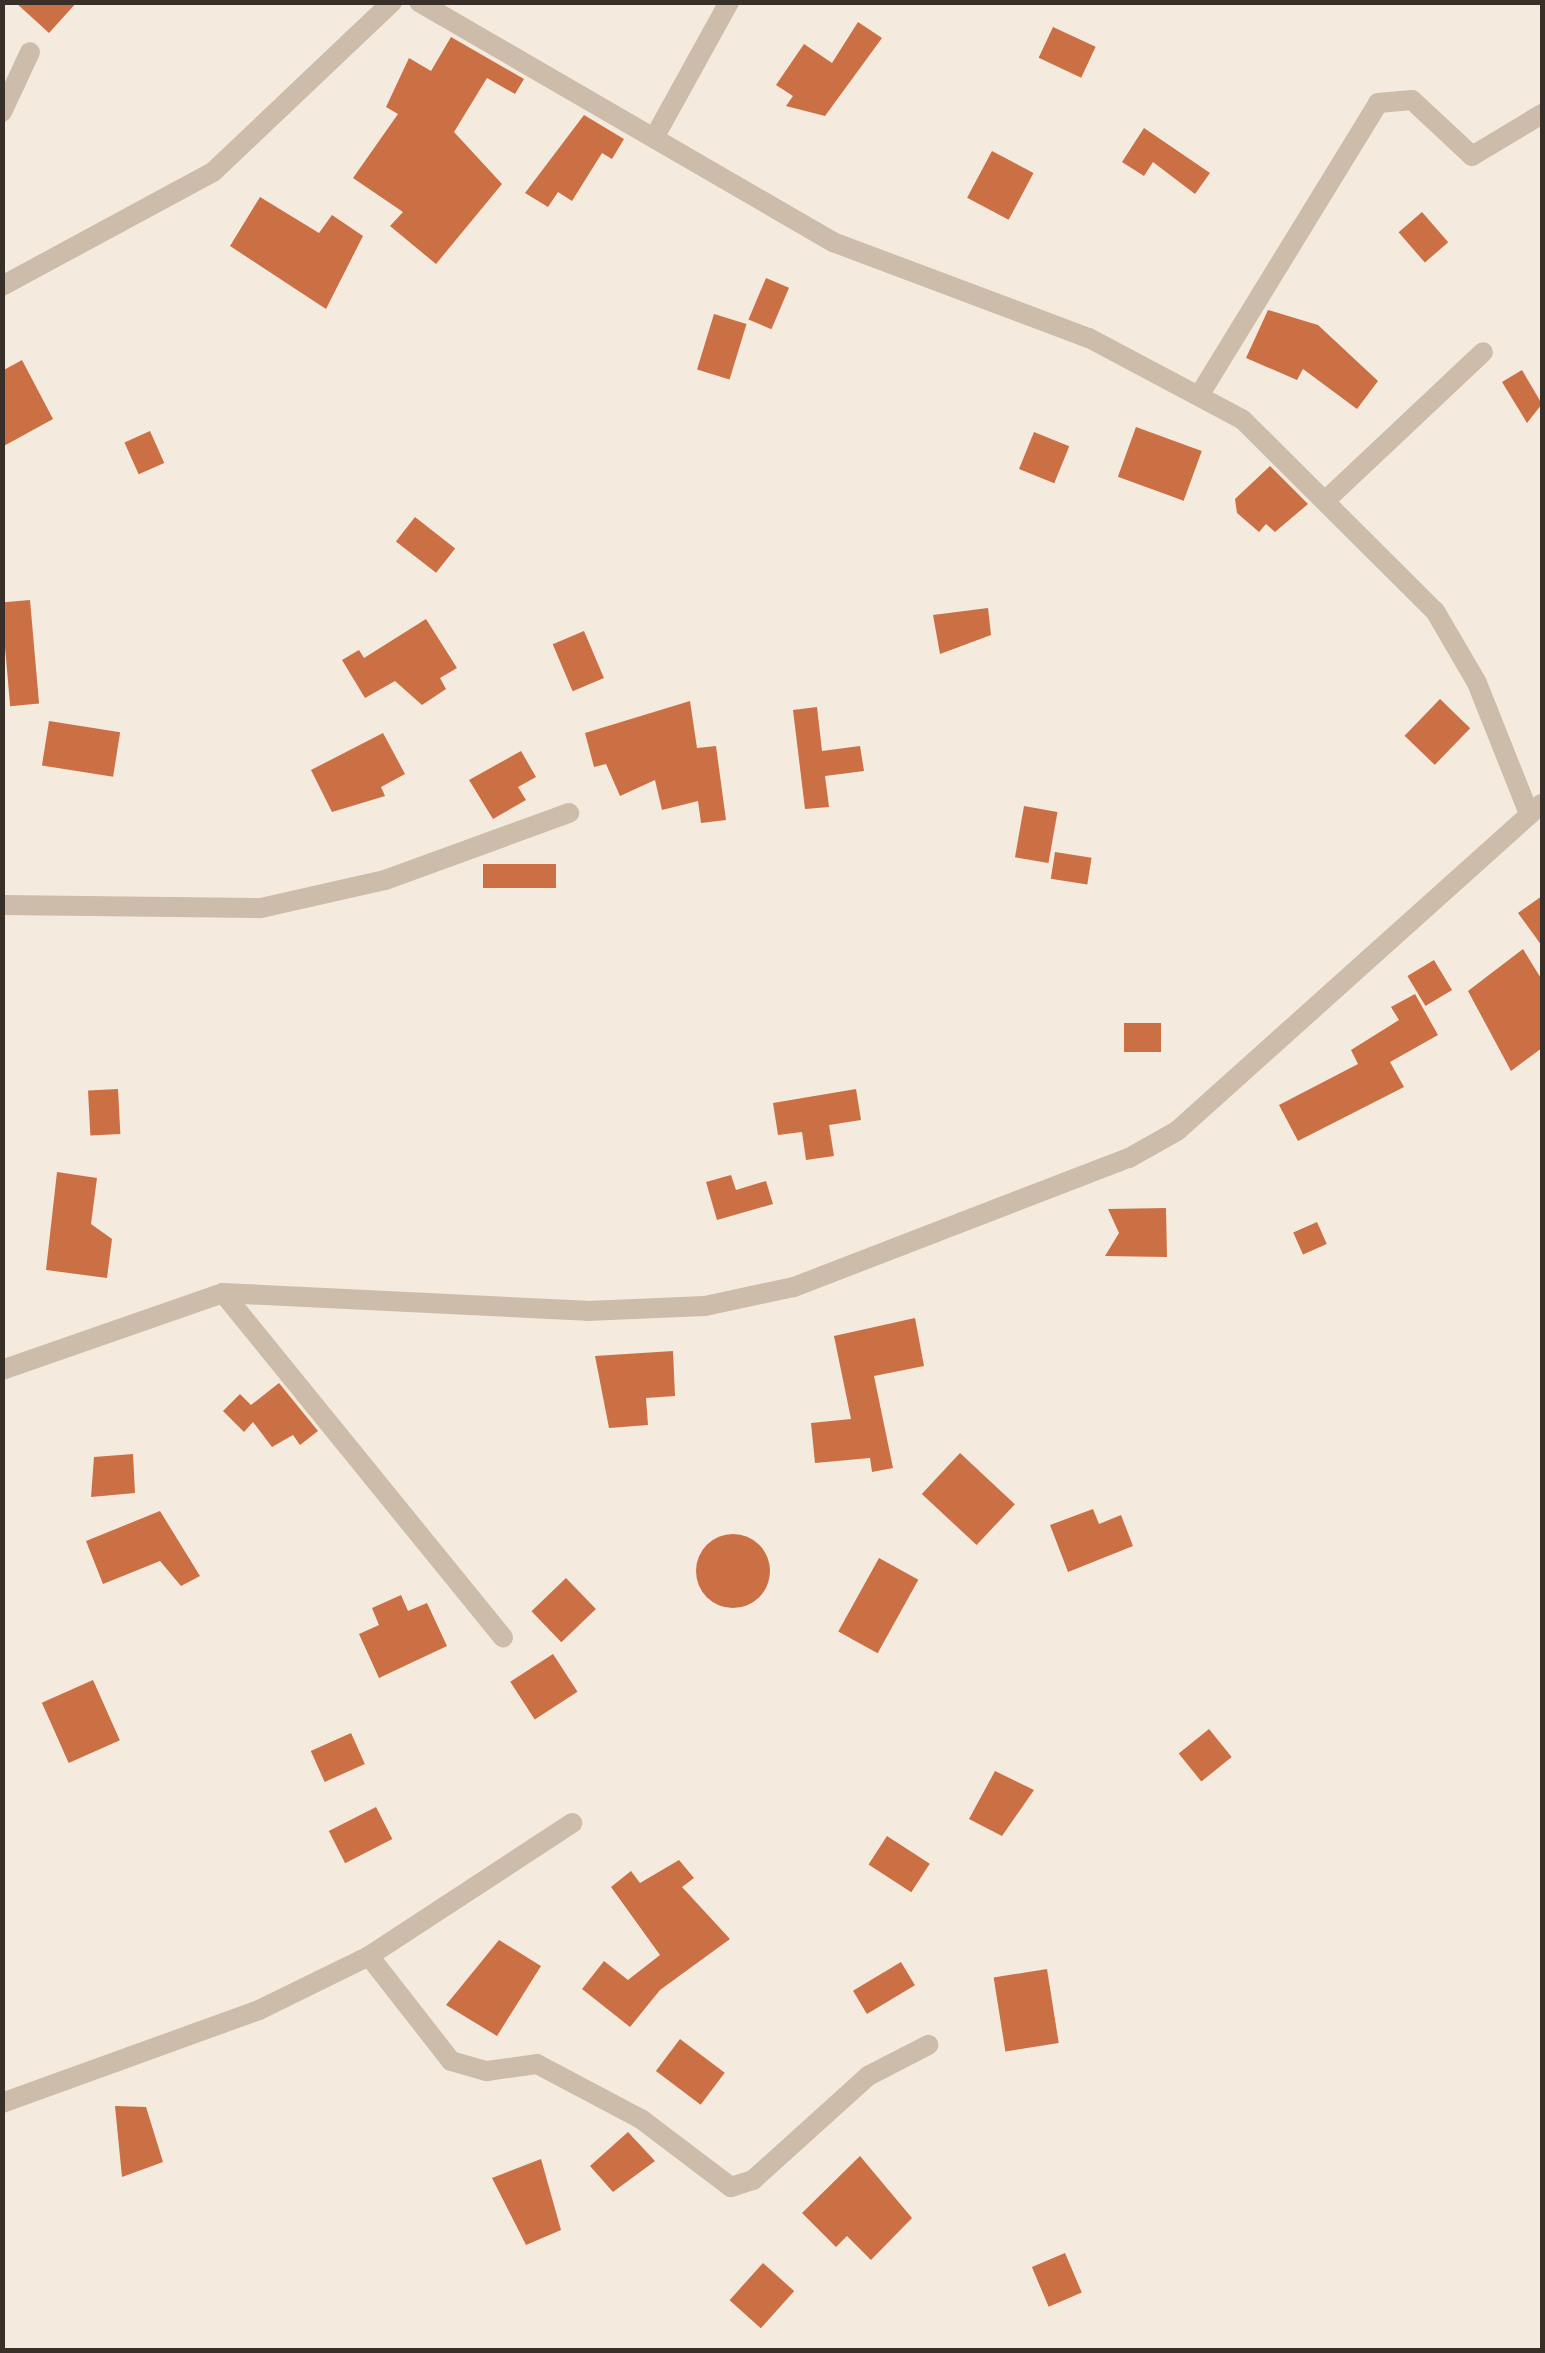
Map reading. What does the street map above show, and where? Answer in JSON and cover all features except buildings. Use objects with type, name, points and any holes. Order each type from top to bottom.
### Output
[{"type":"street","points":[[2,286],[213,172],[392,2]]},
{"type":"street","points":[[2,1370],[223,1293],[588,1312],[705,1306],[794,1287],[1129,1158],[1177,1130],[1536,809],[1477,682],[1435,610],[1243,420],[1089,338],[833,242],[419,2]]},
{"type":"street","points":[[654,138],[729,2]]},
{"type":"street","points":[[2,112],[30,52]]},
{"type":"street","points":[[1200,394],[1378,104],[1412,100],[1472,156],[1542,114]]},
{"type":"street","points":[[1325,502],[1483,352]]},
{"type":"street","points":[[2,904],[261,908],[385,880],[569,813]]},
{"type":"street","points":[[223,1293],[504,1636]]},
{"type":"street","points":[[2,2103],[258,2010],[369,1956],[572,1824]]},
{"type":"street","points":[[369,1956],[451,2061],[470,2070],[551,2070],[641,2120],[731,2186],[753,2180],[868,2076],[928,2044]]}]
